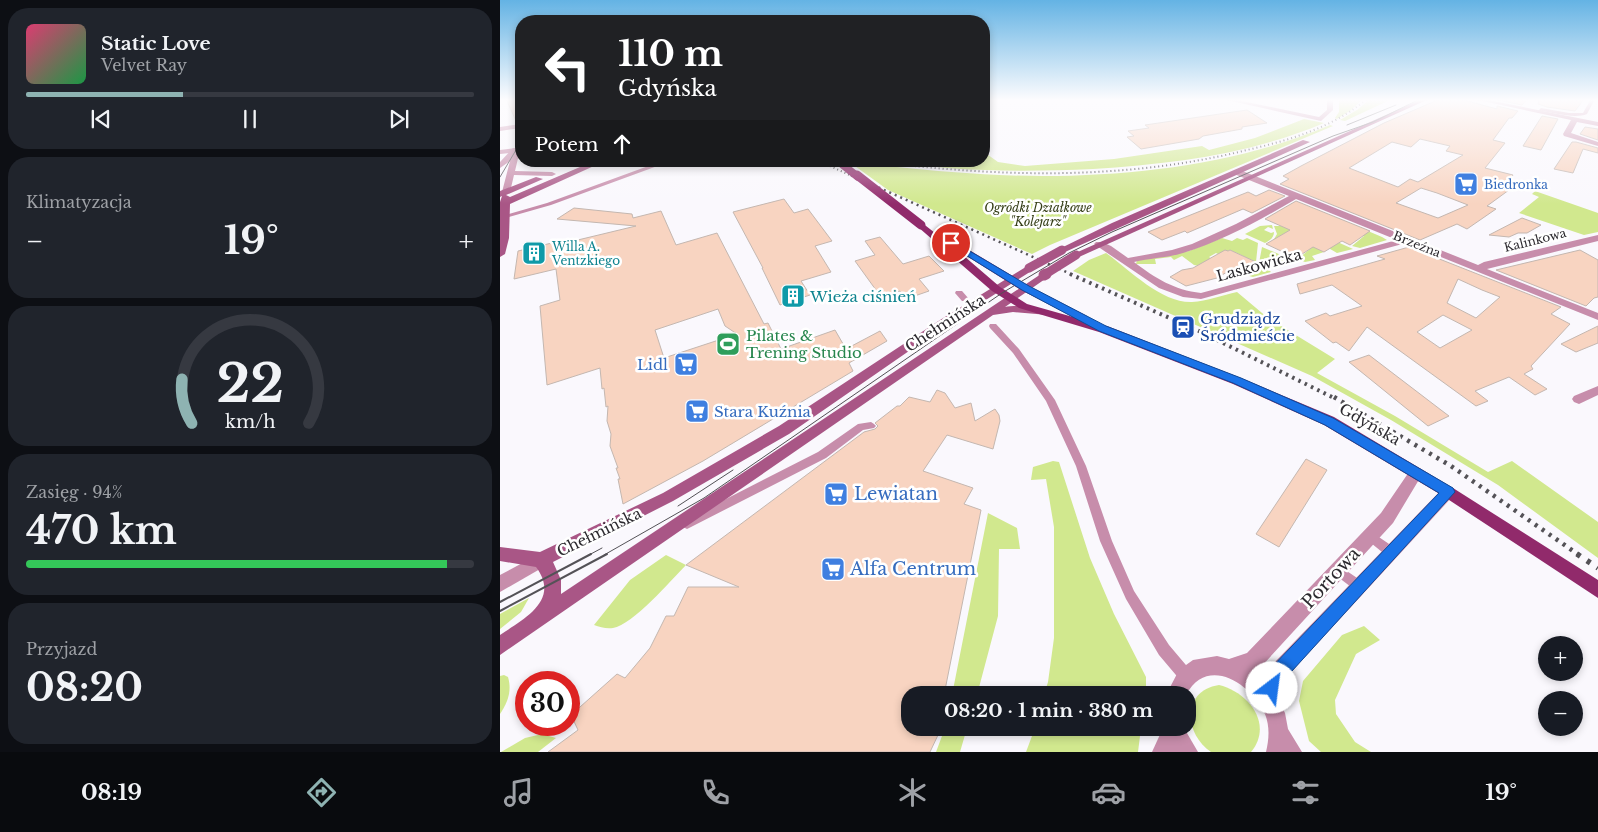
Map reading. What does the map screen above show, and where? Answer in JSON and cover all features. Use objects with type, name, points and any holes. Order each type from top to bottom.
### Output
[{"type":"main road","name":"Chełmińska","points":[[542,560],[668,497],[768,440],[1011,279],[1062,250],[1326,134]]},
{"type":"main road","name":"Chełmińska","points":[[500,646],[1009,298],[1076,255],[1346,134]]},
{"type":"main road","points":[[500,254],[505,216],[503,193],[570,167]]},
{"type":"main road","points":[[503,204],[587,167]]},
{"type":"main road","points":[[846,167],[921,225]]},
{"type":"main road","name":"Gdyńska","points":[[921,225],[1025,288],[1102,329]]},
{"type":"main road","name":"Gdyńska","points":[[921,225],[1009,298],[1044,314],[1102,329],[1280,398],[1329,422],[1448,492],[1598,590]]},
{"type":"main road","name":"Chełmińska","points":[[984,315],[1013,309],[1044,314]]},
{"type":"main road","points":[[500,554],[542,560],[549,569],[554,587],[551,600],[540,618]]},
{"type":"street","points":[[1567,134],[1598,144]]},
{"type":"street","points":[[500,152],[515,149]]},
{"type":"street","points":[[500,166],[515,152]]},
{"type":"street","points":[[503,193],[515,162]]},
{"type":"street","name":"Brzeźna","points":[[1237,172],[1598,317]]},
{"type":"street","points":[[512,173],[552,174]]},
{"type":"street","points":[[1126,260],[1179,252],[1227,234],[1296,195]]},
{"type":"street","name":"Kalinkowa","points":[[1478,269],[1488,264],[1598,238]]},
{"type":"street","name":"Laskowicka","points":[[1099,244],[1126,260],[1161,287],[1176,294],[1200,296],[1406,240]]},
{"type":"street","points":[[1579,399],[1598,390]]},
{"type":"street","name":"Portowa","points":[[1231,668],[1253,661],[1387,518],[1416,473]]},
{"type":"street","name":"Portowa","points":[[1269,699],[1274,677],[1448,492]]},
{"type":"street","name":"Chełmińska","points":[[500,584],[542,560]]},
{"type":"street","points":[[1179,686],[1186,676],[1197,669],[1209,666],[1231,668],[1254,682],[1269,699],[1275,712],[1278,743],[1292,752]]},
{"type":"street","points":[[1162,752],[1170,736]]},
{"type":"street","points":[[1178,736],[1182,746],[1188,752]]},
{"type":"lane","points":[[505,216],[549,204],[651,167]]},
{"type":"lane","points":[[993,326],[1016,351],[1050,400],[1081,466],[1106,541],[1130,595],[1164,650],[1186,676]]},
{"type":"lane","points":[[649,544],[822,456],[860,428],[871,426]]},
{"type":"lane","points":[[1370,536],[1391,552]]},
{"type":"lane","points":[[1338,570],[1359,586]]},
{"type":"green space","points":[[1265,134],[1296,134],[1240,150],[1152,164],[1042,171],[939,167],[990,167],[990,156],[998,162],[1025,166],[1114,159],[1202,146],[1209,150]]},
{"type":"green space","name":"Ogródki Działkowe \"Kolejarz\"","points":[[1306,134],[1314,134],[1032,254],[888,190],[856,167],[899,167],[1023,176],[1068,176],[1158,169],[1203,162],[1247,153]]},
{"type":"green space","points":[[1535,191],[1598,213],[1598,232],[1584,235],[1519,213],[1539,197],[1532,194]]},
{"type":"green space","points":[[1335,217],[1387,240],[1360,248],[1352,246],[1364,236],[1336,224]]},
{"type":"green space","points":[[1272,225],[1273,229],[1268,227],[1264,230],[1271,233],[1274,232],[1272,238],[1265,243],[1245,234],[1260,226]]},
{"type":"green space","points":[[1274,226],[1302,226],[1353,249],[1337,253],[1325,246],[1320,250],[1324,252],[1312,256],[1315,260],[1305,262],[1298,259],[1311,248],[1284,236],[1273,241],[1277,234]]},
{"type":"green space","points":[[1222,238],[1232,241],[1237,238],[1243,240],[1247,238],[1258,243],[1256,262],[1230,250],[1220,255],[1216,253],[1209,257],[1224,266],[1217,270],[1194,265],[1182,256],[1174,260],[1171,257],[1155,259],[1156,264],[1136,264],[1137,260],[1189,251]]},
{"type":"green space","points":[[1262,247],[1293,260],[1267,268],[1271,272],[1253,277],[1242,274],[1259,263]]},
{"type":"green space","points":[[1106,253],[1146,284],[1180,301],[1192,302],[1237,292],[1268,318],[1335,359],[1317,373],[1395,416],[1488,472],[1512,461],[1598,522],[1598,558],[1498,485],[1391,420],[1312,376],[1073,271],[1089,260]]},
{"type":"green space","points":[[1053,461],[1059,462],[1090,558],[1114,614],[1146,677],[1146,686],[1047,686],[1054,638],[1054,527],[1046,479],[1031,480],[1033,467]]},
{"type":"green space","points":[[988,513],[1017,528],[1020,549],[999,549],[998,616],[979,686],[954,686]]},
{"type":"green space","points":[[666,555],[686,565],[641,611],[631,619],[613,628],[603,628],[594,625],[630,580]]},
{"type":"green space","points":[[529,598],[521,612],[500,629],[500,614]]},
{"type":"green space","points":[[1364,626],[1380,640],[1356,654],[1335,700],[1336,714],[1355,742],[1371,752],[1321,752],[1309,741],[1299,701],[1303,681],[1342,635]]},
{"type":"green space","points":[[500,676],[508,677],[509,692],[507,701],[500,714]]},
{"type":"green space","points":[[1219,685],[1239,694],[1248,702],[1259,720],[1260,731],[1251,752],[1211,752],[1202,744],[1196,735],[1196,699],[1207,689]]},
{"type":"green space","points":[[549,736],[556,738],[538,752],[501,752],[525,738]]},
{"type":"green space","points":[[942,736],[965,736],[960,752],[936,752]]},
{"type":"green space","points":[[1032,736],[1140,736],[1138,752],[1026,752]]},
{"type":"building","points":[[1132,134],[1214,134],[1203,136],[1199,139],[1141,149],[1127,137],[1134,136]]},
{"type":"building","points":[[1363,134],[1497,134],[1493,140],[1505,143],[1485,168],[1513,175],[1504,188],[1509,190],[1487,206],[1496,209],[1467,229],[1457,224],[1420,240],[1280,184],[1289,179],[1283,176]],"holes":[[[1420,139],[1450,146],[1446,151],[1463,155],[1418,182],[1410,179],[1398,187],[1349,168],[1392,142],[1411,147]],[[1421,188],[1468,205],[1438,218],[1396,203]]]},
{"type":"building","points":[[1531,134],[1550,134],[1541,150],[1523,146]]},
{"type":"building","points":[[1580,134],[1598,134],[1598,140]]},
{"type":"building","points":[[1572,142],[1598,148],[1598,153],[1583,149],[1573,173],[1554,169]]},
{"type":"building","points":[[1269,190],[1285,196],[1252,213],[1243,209],[1187,233],[1185,231],[1162,240],[1148,232],[1248,192],[1256,196]]},
{"type":"building","points":[[784,199],[794,213],[808,209],[832,241],[815,246],[831,272],[801,281],[810,295],[780,305],[763,268],[733,212]]},
{"type":"building","points":[[1296,201],[1370,231],[1350,245],[1342,241],[1324,252],[1313,247],[1296,258],[1266,244],[1290,230],[1265,219]]},
{"type":"building","points":[[574,208],[632,214],[633,218],[661,211],[676,245],[717,233],[764,324],[768,323],[781,349],[835,330],[846,349],[880,331],[887,341],[849,363],[853,371],[703,461],[623,504],[618,479],[620,479],[616,468],[618,468],[610,446],[611,434],[607,421],[608,406],[606,407],[604,388],[602,389],[600,368],[547,385],[540,306],[560,300],[556,269],[514,279],[518,251],[556,242],[557,245],[636,226],[557,219]],"holes":[[[718,309],[725,326],[737,334],[664,358],[655,330]]]},
{"type":"building","points":[[1522,218],[1541,225],[1527,233],[1518,233],[1509,237],[1489,235]]},
{"type":"building","points":[[880,237],[903,264],[929,256],[944,271],[919,279],[929,291],[906,299],[900,291],[881,297],[855,261],[875,255],[865,241]]},
{"type":"building","points":[[1409,247],[1561,307],[1551,314],[1570,324],[1531,366],[1533,369],[1524,374],[1547,389],[1535,395],[1509,377],[1475,391],[1488,401],[1476,406],[1367,327],[1349,351],[1336,342],[1333,343],[1305,321],[1326,313],[1330,316],[1362,306],[1332,285],[1300,294],[1297,284],[1385,259],[1377,256]],"holes":[[[1458,279],[1482,290],[1500,297],[1476,318],[1447,303]],[[1443,315],[1472,330],[1440,348],[1417,332]]]},
{"type":"building","points":[[1225,250],[1230,250],[1256,262],[1239,273],[1232,269],[1217,278],[1186,286],[1170,277],[1182,270],[1193,268]]},
{"type":"building","points":[[1580,250],[1598,260],[1598,297],[1594,298],[1586,306],[1496,270]]},
{"type":"building","points":[[1598,326],[1598,343],[1576,352],[1561,344]]},
{"type":"building","points":[[1369,355],[1449,416],[1428,426],[1349,362]]},
{"type":"building","name":"Alfa Centrum","points":[[937,390],[945,393],[955,408],[971,403],[975,421],[995,409],[1000,421],[993,449],[947,435],[923,471],[973,488],[964,504],[981,510],[946,686],[901,686],[901,736],[938,736],[930,752],[548,752],[570,736],[580,736],[580,707],[617,674],[625,678],[650,648],[666,616],[674,616],[688,587],[739,587],[686,565],[864,432],[875,429],[878,426],[875,423],[897,406],[900,406],[909,397],[930,402]]},
{"type":"building","points":[[1306,459],[1327,470],[1279,547],[1256,534]]},
{"type":"tram line","points":[[604,555],[704,498],[1002,293],[1069,253],[1112,232],[1338,134]]},
{"type":"tram line","points":[[500,177],[515,152]]},
{"type":"tram line","points":[[678,506],[733,470]]},
{"type":"tram line","points":[[589,555],[602,548]]},
{"type":"tram line","points":[[500,602],[591,554]]},
{"type":"tram line","points":[[500,611],[607,554]]},
{"type":"railway","points":[[930,167],[1013,173],[1060,173],[1154,167],[1200,160],[1263,146],[1304,134]]},
{"type":"railway","points":[[832,167],[854,177]]},
{"type":"railway","points":[[851,175],[1073,275]]},
{"type":"railway","points":[[1070,274],[1199,331],[1336,399]]},
{"type":"railway","points":[[1334,397],[1451,466],[1579,555]]},
{"type":"railway","points":[[1577,554],[1598,568]]},
{"type":"place","name":"Biedronka","points":[[1466,184]]},
{"type":"place","name":"Willa A. Ventzkiego","points":[[534,253]]},
{"type":"place","name":"Wieża ciśnień","points":[[793,296]]},
{"type":"place","name":"Grudziądz Śródmieście","points":[[1183,327]]},
{"type":"place","name":"Pilates & Trening Studio","points":[[728,344]]},
{"type":"place","name":"Lidl","points":[[686,364]]},
{"type":"place","name":"Stara Kuźnia","points":[[697,411]]},
{"type":"place","name":"Lewiatan","points":[[836,494]]},
{"type":"place","name":"Alfa Centrum","points":[[833,569]]},
{"type":"route","points":[[951,243],[1025,288],[1102,329],[1280,398],[1329,422],[1377,448],[1448,492],[1274,677],[1272,688]]}]
